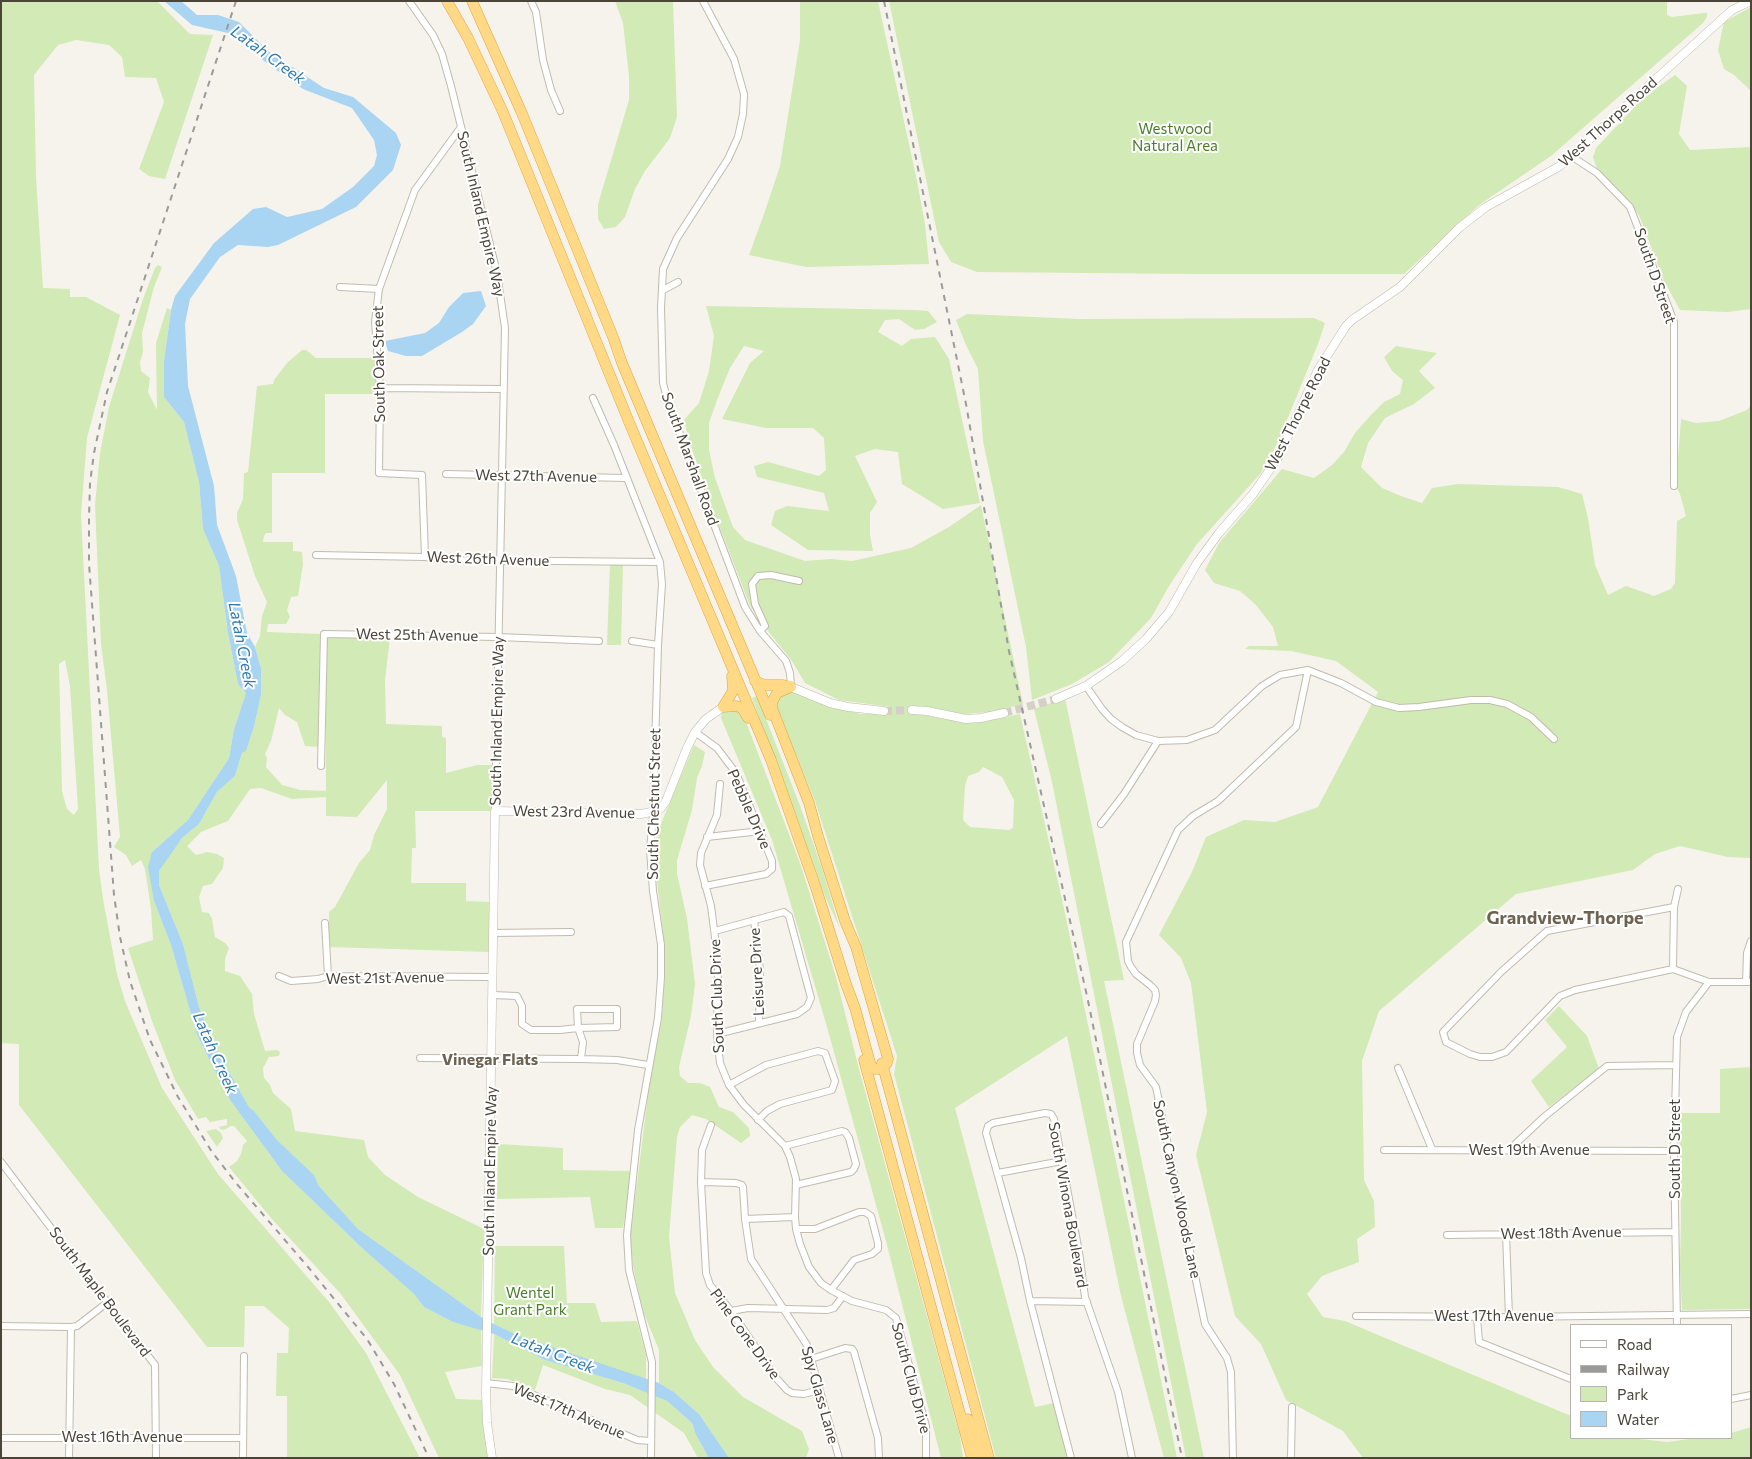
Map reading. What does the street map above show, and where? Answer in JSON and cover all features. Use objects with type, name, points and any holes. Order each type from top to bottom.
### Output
[{"type":"highway","points":[[447,1],[468,38],[503,112],[574,285]]},
{"type":"highway","points":[[472,1],[521,111],[622,363],[818,836]]},
{"type":"highway","points":[[622,363],[608,338],[587,286],[579,283],[570,287],[570,294],[581,314],[600,360],[610,376],[770,760],[816,888],[855,1008],[871,1066],[875,1069],[884,1068]]},
{"type":"highway","points":[[723,707],[733,691],[728,656]]},
{"type":"highway","points":[[755,681],[764,685],[791,687]]},
{"type":"highway","points":[[791,687],[777,693],[772,702],[772,708],[809,803],[845,921],[989,1458]]},
{"type":"highway","points":[[723,707],[736,706],[742,708],[746,714],[794,825]]},
{"type":"highway","points":[[846,984],[875,1101],[972,1458]]},
{"type":"highway","points":[[972,1399],[981,1412],[994,1458]]},
{"type":"highway","points":[[957,1401],[968,1417],[981,1458]]},
{"type":"street","name":"South Inland Empire Way","points":[[409,1],[433,35],[442,54],[497,273],[504,328],[486,1383],[487,1423],[492,1458]]},
{"type":"street","points":[[531,1],[536,12],[543,60],[551,90],[560,111]]},
{"type":"street","name":"South Marshall Road","points":[[703,1],[734,59],[744,94],[743,114],[738,137],[728,159],[677,238],[663,269],[661,308],[663,383],[668,402],[745,607],[760,631],[786,661],[790,673],[791,687]]},
{"type":"street","name":"West Thorpe Road","points":[[1056,699],[1086,686],[1122,661],[1146,639],[1169,612],[1197,563],[1253,494],[1278,458],[1318,370],[1346,326],[1359,314],[1400,287],[1459,228],[1486,207],[1560,166],[1732,10],[1751,1]]},
{"type":"street","name":"South Oak Street","points":[[425,557],[422,475],[379,473],[380,388],[375,322],[379,289],[415,190],[461,127]]},
{"type":"street","name":"South D Street","points":[[1571,156],[1597,173],[1630,207],[1674,322],[1674,486]]},
{"type":"street","points":[[663,290],[678,282]]},
{"type":"street","points":[[340,287],[379,289]]},
{"type":"street","points":[[380,388],[503,389]]},
{"type":"street","name":"South Chestnut Street","points":[[593,398],[614,445],[660,562],[662,584],[650,864],[661,946],[661,977],[658,1018],[648,1065],[638,1130],[627,1235],[629,1270],[652,1362],[651,1458]]},
{"type":"street","name":"West 27th Avenue","points":[[446,474],[626,478]]},
{"type":"street","name":"West 26th Avenue","points":[[316,555],[425,557],[450,560],[660,562]]},
{"type":"street","points":[[760,631],[765,626],[755,604],[752,584],[758,576],[771,575],[799,581]]},
{"type":"street","name":"West 25th Avenue","points":[[321,766],[324,634],[498,637],[599,642]]},
{"type":"street","points":[[632,642],[658,645]]},
{"type":"street","points":[[1086,686],[1111,719],[1136,735],[1158,741],[1187,740],[1215,730],[1262,686],[1280,675],[1308,670],[1341,683],[1376,702],[1399,708],[1471,700],[1490,700],[1507,704],[1532,717],[1554,740]]},
{"type":"street","name":"South Canyon Woods Lane","points":[[1233,1458],[1231,1372],[1227,1358],[1205,1324],[1156,1087],[1140,1065],[1137,1052],[1137,1044],[1156,995],[1155,990],[1136,974],[1131,967],[1128,961],[1126,942],[1178,830],[1194,816],[1218,801],[1296,727],[1308,670]]},
{"type":"street","points":[[791,687],[830,703],[848,707],[884,710]]},
{"type":"street","points":[[653,812],[661,808],[666,802],[695,732],[706,719],[723,707]]},
{"type":"street","points":[[912,710],[927,710],[966,719],[1004,714]]},
{"type":"street","name":"Pebble Drive","points":[[695,732],[717,748],[736,773],[772,860],[772,869],[766,874],[705,886]]},
{"type":"street","points":[[1101,824],[1124,794],[1158,741]]},
{"type":"street","name":"South Club Drive","points":[[720,784],[717,815],[700,860],[701,872],[709,898],[715,931],[719,972],[717,1034],[720,1063],[729,1085],[758,1120],[785,1146],[794,1169],[796,1185],[794,1217],[796,1229],[809,1267],[822,1283],[831,1290],[852,1301],[886,1310],[896,1318],[926,1426],[926,1458]]},
{"type":"street","name":"West 23rd Avenue","points":[[495,811],[641,814],[653,812]]},
{"type":"street","points":[[708,837],[761,831]]},
{"type":"street","points":[[1673,969],[1674,907],[1678,889]]},
{"type":"street","points":[[1674,907],[1548,931],[1501,972],[1443,1032],[1446,1042],[1470,1054],[1480,1057],[1492,1057],[1506,1052],[1560,996],[1575,990],[1673,969],[1709,982],[1749,982],[1747,953],[1751,941]]},
{"type":"street","points":[[715,931],[784,912],[789,916],[810,992],[810,1003],[802,1012],[717,1034]]},
{"type":"street","name":"Leisure Drive","points":[[754,920],[760,970],[759,1023]]},
{"type":"street","points":[[325,923],[328,976]]},
{"type":"street","points":[[493,933],[572,932]]},
{"type":"street","name":"West 21st Avenue","points":[[279,976],[291,981],[318,979],[328,976],[492,977]]},
{"type":"street","name":"South D Street","points":[[1677,1324],[1674,1151],[1677,1036],[1686,1012],[1709,982]]},
{"type":"street","points":[[492,995],[518,996],[522,1006],[522,1024],[531,1030],[560,1030],[578,1028],[617,1027],[617,1009],[577,1009],[578,1028],[583,1042],[581,1059]]},
{"type":"street","points":[[729,1085],[766,1065],[822,1051],[828,1056],[835,1081],[834,1088],[827,1092],[780,1104],[767,1111],[758,1120]]},
{"type":"street","points":[[420,1058],[617,1060],[648,1065]]},
{"type":"street","points":[[1510,1149],[1544,1117],[1607,1066],[1676,1065]]},
{"type":"street","points":[[1398,1068],[1432,1149]]},
{"type":"street","name":"South Winona Boulevard","points":[[1071,1458],[1030,1301],[1021,1258],[986,1133],[988,1126],[993,1123],[1045,1113],[1048,1113],[1054,1119],[1087,1302],[1118,1392],[1132,1458]]},
{"type":"street","name":"Pine Cone Drive","points":[[711,1125],[702,1150],[701,1182],[708,1279],[714,1292],[731,1311],[777,1379],[787,1390],[804,1394],[819,1390]]},
{"type":"street","points":[[785,1146],[838,1132],[845,1132],[849,1138],[856,1164],[851,1172],[796,1185]]},
{"type":"street","name":"West 19th Avenue","points":[[1384,1150],[1674,1151]]},
{"type":"street","points":[[998,1173],[1062,1161]]},
{"type":"street","name":"South Maple Boulevard","points":[[1,1162],[155,1365],[156,1458]]},
{"type":"street","name":"Spy Glass Lane","points":[[701,1182],[740,1184],[743,1187],[745,1219],[751,1259],[804,1340],[838,1458]]},
{"type":"street","points":[[796,1229],[816,1229],[859,1212],[864,1212],[871,1216],[878,1249],[872,1254],[854,1260],[831,1290]]},
{"type":"street","points":[[745,1219],[794,1217]]},
{"type":"street","name":"West 18th Avenue","points":[[1447,1235],[1675,1232]]},
{"type":"street","points":[[1506,1233],[1509,1317]]},
{"type":"street","points":[[731,1311],[748,1308],[832,1309],[843,1296]]},
{"type":"street","name":"South Winona Boulevard","points":[[1030,1301],[1087,1302]]},
{"type":"street","points":[[1,1326],[77,1326],[108,1302]]},
{"type":"street","name":"West 17th Avenue","points":[[1356,1316],[1509,1317],[1751,1314]]},
{"type":"street","points":[[1477,1317],[1479,1342],[1570,1379]]},
{"type":"street","points":[[69,1458],[71,1327]]},
{"type":"street","points":[[811,1359],[845,1348],[852,1349],[856,1355],[878,1438],[879,1458]]},
{"type":"street","points":[[243,1458],[244,1356]]},
{"type":"street","name":"West 17th Avenue","points":[[486,1383],[513,1386],[637,1440],[651,1441]]},
{"type":"street","points":[[1732,1399],[1751,1395]]},
{"type":"street","points":[[1291,1458],[1292,1407]]},
{"type":"street","name":"West 16th Avenue","points":[[1,1438],[155,1436],[243,1438]]},
{"type":"green space","points":[[1,1],[157,1],[190,34],[213,35],[165,179],[149,176],[139,169],[164,102],[156,78],[125,77],[122,57],[109,45],[76,40],[58,45],[34,75],[36,177],[43,288],[70,289],[70,297],[86,297],[120,315],[87,438],[81,515],[99,869],[103,899],[117,974],[125,1001],[162,1088],[218,1174],[329,1302],[366,1353],[420,1458],[287,1458],[287,1396],[276,1396],[277,1353],[288,1353],[289,1328],[264,1306],[245,1306],[244,1347],[207,1347],[19,1105],[19,1044],[1,1043]],"holes":[[[65,660],[70,686],[78,809],[74,815],[67,809],[62,791],[59,664]]]},
{"type":"green space","points":[[615,1],[673,1],[677,117],[670,138],[645,171],[635,189],[625,217],[616,227],[604,229],[598,219],[598,204],[629,100],[629,76],[623,23]]},
{"type":"green space","points":[[800,1],[878,1],[917,181],[925,224],[929,264],[806,267],[749,255],[780,166],[800,40]]},
{"type":"green space","name":"Westwood Natural Area","points":[[889,1],[1667,1],[1667,15],[1672,17],[1707,13],[1707,17],[1703,23],[1551,156],[1479,205],[1404,274],[977,272],[951,262],[939,242]]},
{"type":"green space","points":[[1751,7],[1751,91],[1734,75],[1724,69],[1718,50],[1724,22]]},
{"type":"green space","points":[[1675,75],[1687,86],[1679,134],[1690,150],[1751,147],[1751,309],[1727,312],[1680,310],[1664,281],[1639,215],[1597,169],[1593,157],[1596,148],[1644,97]]},
{"type":"green space","points":[[158,265],[162,267],[154,287],[142,333],[141,371],[150,378],[148,392],[157,410],[156,343],[167,308],[171,310],[164,361],[164,397],[184,422],[199,482],[203,529],[219,566],[228,633],[238,684],[246,693],[234,729],[229,758],[188,820],[152,852],[154,901],[171,945],[197,1035],[230,1100],[282,1171],[362,1248],[414,1294],[424,1307],[453,1322],[481,1329],[482,1366],[445,1372],[456,1399],[482,1400],[488,1458],[439,1458],[400,1375],[340,1293],[271,1218],[229,1167],[237,1161],[243,1145],[247,1141],[234,1126],[224,1130],[220,1129],[219,1127],[227,1125],[227,1119],[210,1122],[206,1117],[198,1119],[175,1080],[152,1021],[128,948],[153,940],[151,909],[145,869],[141,860],[132,866],[126,855],[114,847],[120,837],[101,644],[95,505],[100,453],[109,407],[143,299],[155,268]]},
{"type":"green space","points":[[706,306],[915,310],[928,311],[937,322],[924,329],[915,330],[899,319],[885,320],[878,332],[902,346],[911,339],[935,337],[949,359],[980,503],[943,509],[902,484],[898,452],[875,449],[855,456],[877,502],[870,513],[870,535],[873,551],[808,550],[771,525],[775,511],[787,506],[829,511],[824,493],[757,477],[754,466],[768,462],[819,476],[826,470],[824,438],[813,428],[766,428],[722,419],[750,363],[764,351],[744,346],[730,368],[709,423],[709,450],[715,478],[733,527],[745,540],[805,561],[832,559],[852,561],[911,548],[949,527],[981,505],[1023,704],[991,712],[963,714],[924,706],[912,707],[913,713],[961,722],[982,722],[1020,714],[1065,913],[1177,1458],[1164,1458],[1121,1296],[1067,1036],[955,1108],[1035,1407],[1054,1403],[1069,1458],[996,1458],[894,1074],[897,1056],[815,801],[777,708],[777,699],[783,693],[792,692],[826,705],[861,714],[887,714],[891,707],[839,700],[805,683],[792,661],[750,606],[714,512],[689,441],[684,420],[699,403],[709,371],[714,336]],"holes":[[[983,767],[1002,777],[1014,800],[1013,828],[1009,830],[970,827],[963,820],[965,786],[968,776],[979,772]]]},
{"type":"green space","points":[[967,314],[1079,319],[1314,318],[1325,323],[1278,442],[1261,473],[1197,544],[1169,586],[1151,618],[1109,662],[1072,684],[1032,700],[1026,647],[983,441],[978,369],[956,320]]},
{"type":"green space","points":[[1396,346],[1437,353],[1419,371],[1435,388],[1414,404],[1385,418],[1368,443],[1361,467],[1382,488],[1422,503],[1432,488],[1458,484],[1558,487],[1582,494],[1588,518],[1595,565],[1608,595],[1626,586],[1654,596],[1671,589],[1675,583],[1677,521],[1686,516],[1676,486],[1681,419],[1696,423],[1719,421],[1747,410],[1751,405],[1751,858],[1728,857],[1680,846],[1655,854],[1633,870],[1516,894],[1379,1011],[1362,1061],[1364,1180],[1374,1201],[1375,1227],[1357,1239],[1359,1262],[1322,1276],[1307,1294],[1323,1317],[1345,1321],[1570,1416],[1570,1439],[1639,1439],[1667,1442],[1690,1439],[1732,1439],[1732,1433],[1751,1427],[1751,1458],[1363,1458],[1343,1431],[1286,1400],[1261,1344],[1235,1316],[1196,1155],[1207,1112],[1191,983],[1181,958],[1159,935],[1192,872],[1206,837],[1244,820],[1275,822],[1318,807],[1378,692],[1336,661],[1291,651],[1245,649],[1249,646],[1278,646],[1273,627],[1256,605],[1240,591],[1214,583],[1205,570],[1219,543],[1282,469],[1314,478],[1332,465],[1344,452],[1355,433],[1384,402],[1400,394],[1403,380],[1392,371],[1384,357]]},
{"type":"green space","points":[[302,350],[306,350],[316,358],[377,358],[378,394],[325,394],[325,473],[272,473],[272,533],[266,533],[263,542],[293,542],[293,551],[302,552],[303,564],[298,596],[291,597],[287,610],[290,617],[286,624],[268,624],[267,632],[321,634],[319,747],[305,746],[297,722],[285,715],[279,708],[271,741],[265,754],[267,758],[266,767],[282,785],[300,790],[326,791],[327,638],[330,636],[390,638],[385,680],[386,724],[442,726],[442,737],[446,738],[446,773],[477,765],[493,765],[492,811],[415,811],[416,848],[412,848],[411,883],[466,883],[466,901],[490,902],[489,952],[329,947],[329,912],[335,907],[359,863],[370,850],[374,835],[387,809],[387,780],[357,817],[326,816],[326,797],[292,799],[261,788],[250,789],[228,821],[201,832],[187,846],[196,855],[207,852],[224,858],[223,868],[212,884],[203,886],[199,897],[202,912],[209,913],[215,937],[229,948],[225,959],[225,971],[240,976],[252,994],[254,1014],[265,1051],[277,1050],[280,1052],[279,1056],[269,1057],[263,1068],[264,1078],[270,1085],[273,1093],[291,1109],[295,1131],[364,1140],[368,1157],[385,1175],[418,1197],[484,1229],[481,1317],[358,1229],[319,1186],[314,1175],[277,1140],[249,1107],[216,1049],[199,1007],[183,944],[159,885],[159,871],[168,856],[182,838],[199,824],[217,792],[235,776],[242,753],[246,751],[254,727],[261,695],[261,668],[255,647],[260,636],[262,616],[267,602],[255,576],[237,520],[237,513],[243,499],[244,473],[248,472],[257,386],[273,384],[287,363]]},
{"type":"green space","points":[[610,565],[623,565],[621,645],[607,645]]},
{"type":"green space","points":[[757,696],[799,803],[823,871],[840,929],[825,896],[752,698]]},
{"type":"green space","points":[[1065,698],[1124,980],[1104,981],[1204,1458],[1186,1458],[1052,782],[1034,709]]},
{"type":"green space","points":[[737,709],[743,714],[800,863],[836,977],[859,1069],[960,1436],[963,1458],[941,1458],[887,1245],[827,1027],[772,840],[721,718],[722,711]]},
{"type":"green space","points":[[694,745],[705,752],[697,778],[692,810],[677,860],[677,874],[687,918],[695,984],[691,1016],[679,1067],[680,1076],[688,1083],[700,1083],[710,1087],[719,1107],[733,1112],[749,1128],[750,1136],[741,1143],[706,1119],[692,1115],[680,1127],[677,1137],[669,1237],[675,1293],[695,1340],[713,1367],[743,1397],[802,1431],[809,1449],[806,1458],[729,1458],[699,1414],[674,1392],[659,1383],[659,1350],[643,1311],[633,1266],[630,1239],[651,1071],[663,1006],[664,942],[654,856],[655,844],[657,833]]},
{"type":"green space","points":[[1559,1006],[1587,1036],[1599,1069],[1549,1107],[1531,1081],[1567,1047],[1545,1020]]},
{"type":"green space","points":[[1751,1067],[1751,1309],[1682,1310],[1679,1113],[1720,1113],[1720,1069]]},
{"type":"green space","points":[[216,1129],[223,1138],[217,1147],[206,1131]]},
{"type":"green space","points":[[498,1144],[563,1148],[563,1170],[632,1171],[623,1228],[595,1228],[590,1197],[497,1199]]},
{"type":"green space","name":"Wentel Grant Park","points":[[495,1246],[564,1246],[567,1303],[595,1303],[601,1322],[637,1321],[646,1355],[646,1380],[518,1336],[494,1324]]},
{"type":"green space","points":[[494,1334],[545,1360],[623,1383],[667,1401],[692,1423],[696,1435],[709,1458],[698,1458],[684,1433],[630,1395],[605,1389],[543,1365],[535,1390],[507,1379],[492,1378]]},
{"type":"water","name":"Latah Creek","points":[[164,1],[181,1],[197,15],[218,15],[239,22],[268,51],[324,88],[353,97],[396,133],[401,145],[393,170],[356,207],[278,245],[268,247],[238,245],[220,257],[190,299],[185,324],[188,386],[214,486],[217,525],[236,576],[247,633],[255,647],[261,668],[261,695],[254,727],[246,751],[242,753],[235,776],[217,792],[199,824],[182,838],[159,871],[159,885],[183,944],[199,1007],[216,1049],[249,1107],[277,1140],[314,1175],[319,1186],[358,1229],[481,1317],[494,1324],[519,1336],[659,1383],[674,1392],[699,1414],[729,1458],[709,1458],[696,1435],[692,1423],[667,1401],[623,1383],[545,1360],[494,1334],[453,1322],[424,1307],[414,1294],[362,1248],[282,1171],[230,1100],[197,1035],[171,945],[154,901],[148,867],[152,852],[188,820],[229,758],[234,729],[246,693],[238,684],[228,633],[219,566],[203,529],[199,482],[184,422],[164,397],[164,361],[171,310],[175,296],[214,243],[253,209],[266,207],[287,217],[322,209],[353,187],[374,166],[377,155],[374,140],[352,108],[303,89],[264,61],[237,35],[192,25]]},
{"type":"water","points":[[481,291],[486,306],[473,324],[462,332],[422,356],[406,356],[388,351],[385,341],[425,333],[439,323],[449,307],[463,293]]},
{"type":"tunnel","points":[[1004,713],[1056,699]]},
{"type":"tunnel","points":[[884,711],[912,710]]},
{"type":"railway","points":[[236,1],[107,392],[94,453],[90,483],[89,564],[114,895],[120,937],[130,981],[150,1040],[178,1097],[212,1152],[236,1183],[367,1339],[394,1384],[429,1458]]},
{"type":"railway","points":[[884,1],[966,404],[1009,651],[1087,996],[1182,1458]]},
{"type":"district","name":"Grandview-Thorpe","points":[[1565,918]]},
{"type":"district","name":"Vinegar Flats","points":[[490,1060]]}]
